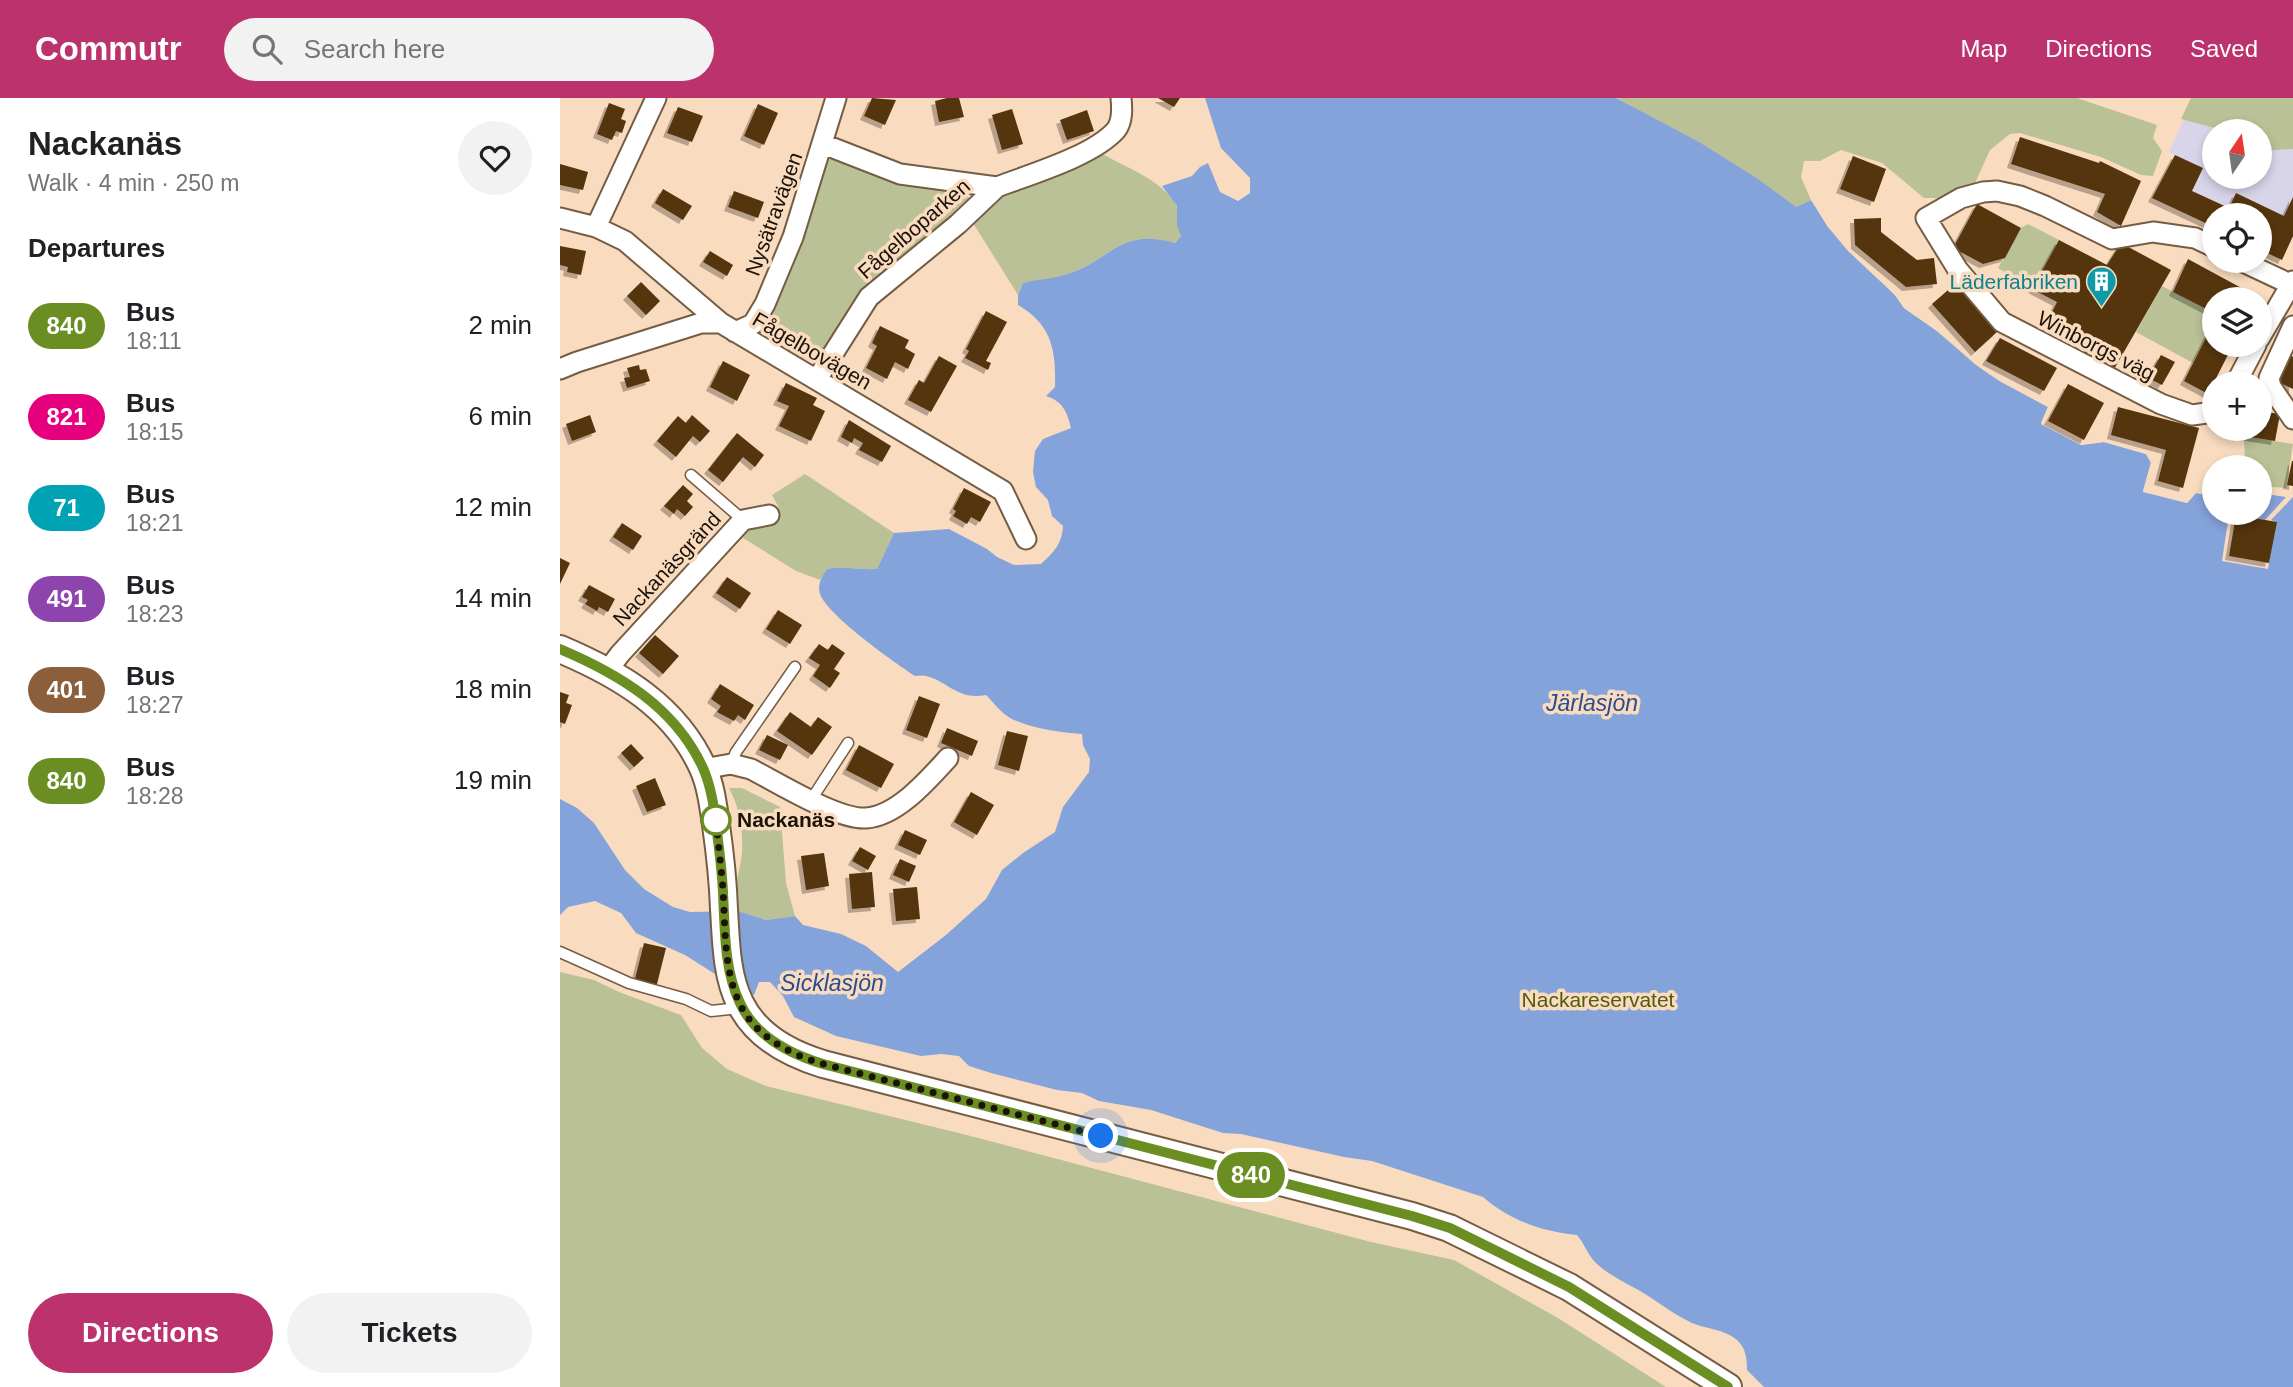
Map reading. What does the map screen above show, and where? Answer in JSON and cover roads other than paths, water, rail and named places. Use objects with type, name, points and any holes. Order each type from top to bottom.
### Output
[{"type":"main road","points":[[560,649],[608,670],[631,685],[680,730],[703,769],[712,795],[730,973],[741,1006],[756,1027],[775,1042],[802,1058],[823,1064],[1450,1228],[1569,1287],[1662,1343],[1728,1387]]},
{"type":"street","points":[[596,227],[656,98]]},
{"type":"street","name":"Nysätravägen","points":[[728,328],[753,324],[765,304],[793,237],[836,98]]},
{"type":"street","name":"Fågelboparken","points":[[817,379],[869,297],[958,224],[997,187],[1086,152],[1118,129],[1123,112],[1121,98]]},
{"type":"street","name":"Fågelboparken","points":[[823,144],[900,174],[997,187]]},
{"type":"street","name":"Winborgs väg","points":[[2202,241],[2153,232],[2112,239],[2045,206],[1997,191],[1961,198],[1926,218],[1958,271],[2002,322],[2161,404],[2192,415],[2202,414]]},
{"type":"street","name":"Fågelbovägen","points":[[560,218],[596,227],[625,241],[728,328],[1003,491],[1026,539]]},
{"type":"street","points":[[2270,273],[2291,282],[2272,316]]},
{"type":"street","points":[[560,369],[701,323],[728,328]]},
{"type":"street","points":[[2293,326],[2288,348],[2269,378],[2271,387],[2293,419]]},
{"type":"street","name":"Nackanäsgränd","points":[[608,670],[743,520],[769,515]]},
{"type":"street","points":[[703,769],[731,764],[751,769],[843,815],[866,818],[907,799],[948,758]]},
{"type":"lane","points":[[691,475],[743,520]]},
{"type":"lane","points":[[731,764],[736,752],[795,667]]},
{"type":"lane","points":[[811,800],[848,743]]},
{"type":"lane","points":[[560,952],[629,983],[686,999],[711,1011],[741,1006]]},
{"type":"water","name":"Järlasjön","points":[[1205,98],[1616,98],[1699,142],[1758,179],[1796,207],[1811,200],[1828,227],[1895,295],[1904,308],[1937,331],[1976,365],[2048,407],[2041,423],[2081,445],[2104,442],[2146,454],[2151,462],[2143,491],[2187,503],[2196,493],[2202,494],[2202,525],[2272,525],[2272,495],[2293,497],[2293,1387],[1764,1387],[1747,1370],[1744,1350],[1732,1336],[1686,1320],[1613,1276],[1595,1262],[1577,1235],[1527,1224],[1483,1197],[1372,1161],[1241,1134],[1223,1133],[1151,1110],[1099,1101],[1082,1093],[1057,1090],[991,1073],[969,1066],[959,1056],[921,1056],[836,1036],[794,1017],[783,996],[770,982],[759,982],[754,995],[685,955],[636,933],[621,913],[595,901],[568,907],[560,915],[560,799],[577,808],[594,823],[625,870],[644,889],[673,907],[690,912],[738,911],[766,920],[795,916],[803,925],[841,934],[866,946],[898,972],[946,935],[986,899],[1002,870],[1055,832],[1063,807],[1089,772],[1090,759],[1083,745],[1082,734],[1054,731],[1018,722],[1007,716],[986,695],[965,694],[932,678],[915,676],[835,614],[820,594],[820,584],[827,569],[877,569],[894,533],[949,529],[1014,565],[1041,564],[1053,551],[1061,538],[1063,526],[1052,516],[1048,500],[1036,487],[1033,472],[1035,451],[1043,439],[1071,428],[1063,407],[1046,396],[1055,387],[1053,350],[1038,321],[1018,305],[1018,295],[1023,283],[1067,274],[1128,242],[1156,239],[1175,243],[1181,236],[1177,225],[1177,206],[1162,186],[1192,176],[1208,163],[1220,192],[1238,201],[1250,193],[1250,178],[1221,148]]},
{"type":"place","name":"Läderfabriken","points":[[2101,309]]},
{"type":"place","name":"Nackanäs","points":[[716,820]]},
{"type":"water label","name":"Sicklasjön","points":[[832,983]]},
{"type":"park label","name":"Nackareservatet","points":[[1598,1000]]}]
